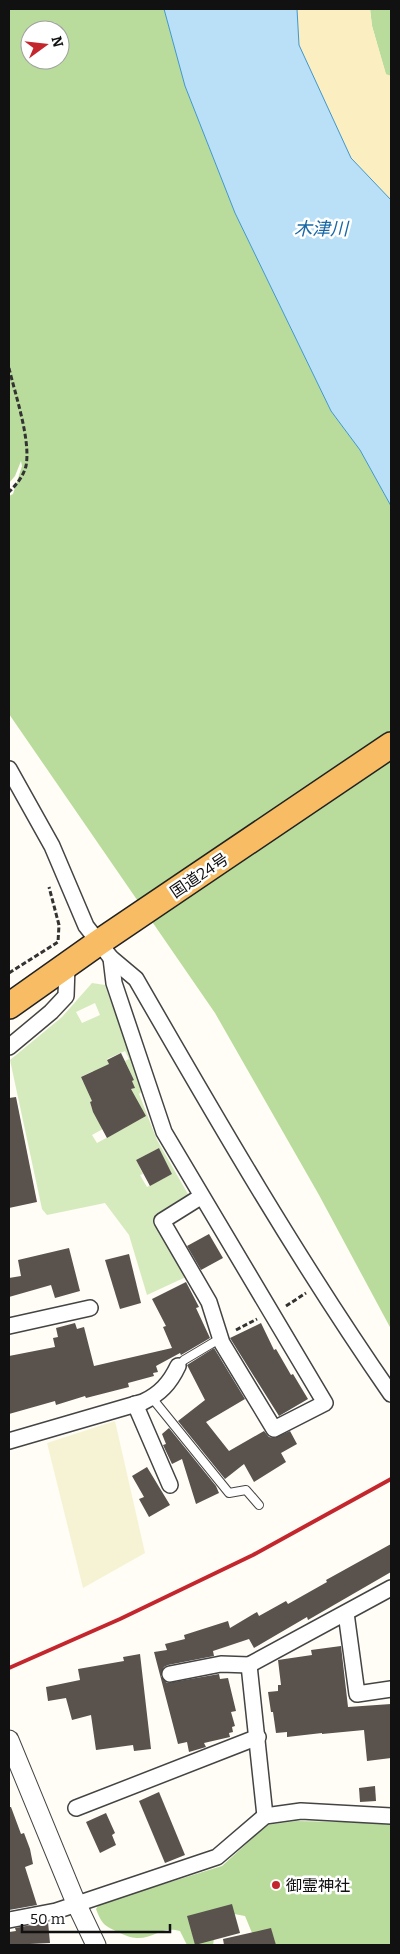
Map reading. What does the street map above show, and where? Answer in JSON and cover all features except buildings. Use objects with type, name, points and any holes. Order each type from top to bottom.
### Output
[{"type":"highway","name":"国道24号","points":[[9,1006],[67,966],[104,950],[120,928],[391,745]]},
{"type":"street","points":[[9,769],[52,846],[86,926],[104,950],[136,979],[254,1182],[318,1285],[391,1394]]},
{"type":"street","points":[[104,950],[164,1132],[325,1403],[274,1429],[221,1338],[209,1302],[162,1221],[202,1196]]},
{"type":"street","points":[[9,1048],[51,1012],[66,996],[67,966]]},
{"type":"street","points":[[9,1326],[90,1308]]},
{"type":"street","points":[[9,1441],[152,1398],[167,1385],[178,1366]]},
{"type":"street","points":[[135,1404],[170,1485]]},
{"type":"street","points":[[170,1674],[221,1664],[249,1665],[391,1588]]},
{"type":"street","points":[[346,1613],[357,1694],[391,1689]]},
{"type":"street","points":[[249,1665],[265,1816]]},
{"type":"street","points":[[76,1808],[258,1737]]},
{"type":"street","points":[[9,1740],[76,1903],[96,1945]]},
{"type":"street","points":[[9,1920],[51,1912],[217,1857],[265,1816],[301,1812],[391,1816]]},
{"type":"lane","points":[[178,1366],[184,1360],[221,1338]]},
{"type":"lane","points":[[152,1398],[230,1493],[246,1490],[259,1504]]},
{"type":"path","points":[[9,368],[26,439],[26,466],[19,481],[9,492]]},
{"type":"path","points":[[9,974],[58,942],[60,925],[46,881]]},
{"type":"path","points":[[221,1338],[271,1313],[318,1285]]},
{"type":"shaded area","points":[[115,1421],[145,1553],[83,1588],[47,1443]]},
{"type":"green space","points":[[9,9],[164,9],[185,86],[235,213],[331,411],[360,450],[391,506],[391,1329],[319,1195],[215,1013],[9,714],[9,496],[13,494],[22,466],[21,461],[15,476],[9,483]]},
{"type":"green space","points":[[370,9],[391,9],[391,76],[386,75],[372,26]]},
{"type":"green space","points":[[92,983],[105,985],[143,1090],[139,1094],[157,1140],[189,1196],[154,1219],[188,1276],[147,1295],[129,1235],[105,1203],[47,1215],[42,1209],[10,1060],[62,1017]],"holes":[[[95,1003],[100,1015],[82,1023],[76,1012]],[[125,1051],[129,1059],[125,1061],[134,1080],[132,1081],[134,1088],[92,1108],[90,1102],[100,1097],[83,1082],[81,1077],[93,1071],[95,1075],[110,1067],[107,1059]],[[146,1116],[97,1143],[92,1135],[110,1125]],[[159,1148],[172,1174],[147,1187],[140,1175],[143,1174],[136,1160]]]},
{"type":"green space","name":"御霊神社","points":[[296,1821],[391,1823],[391,1945],[257,1945],[245,1916],[234,1914],[214,1939],[213,1945],[187,1945],[180,1931],[165,1930],[146,1937],[130,1937],[107,1927],[98,1914],[96,1909],[99,1904],[222,1866],[267,1825]]},
{"type":"sand","points":[[297,9],[370,9],[372,26],[386,74],[391,76],[391,200],[351,158],[299,45]]},
{"type":"water","name":"木津川","points":[[164,9],[297,9],[299,45],[351,158],[391,200],[391,506],[360,450],[331,411],[235,213],[185,86]]},
{"type":"railway","points":[[9,1668],[120,1619],[253,1555],[391,1479]]},
{"type":"place","name":"御霊神社","points":[[276,1885]]}]
